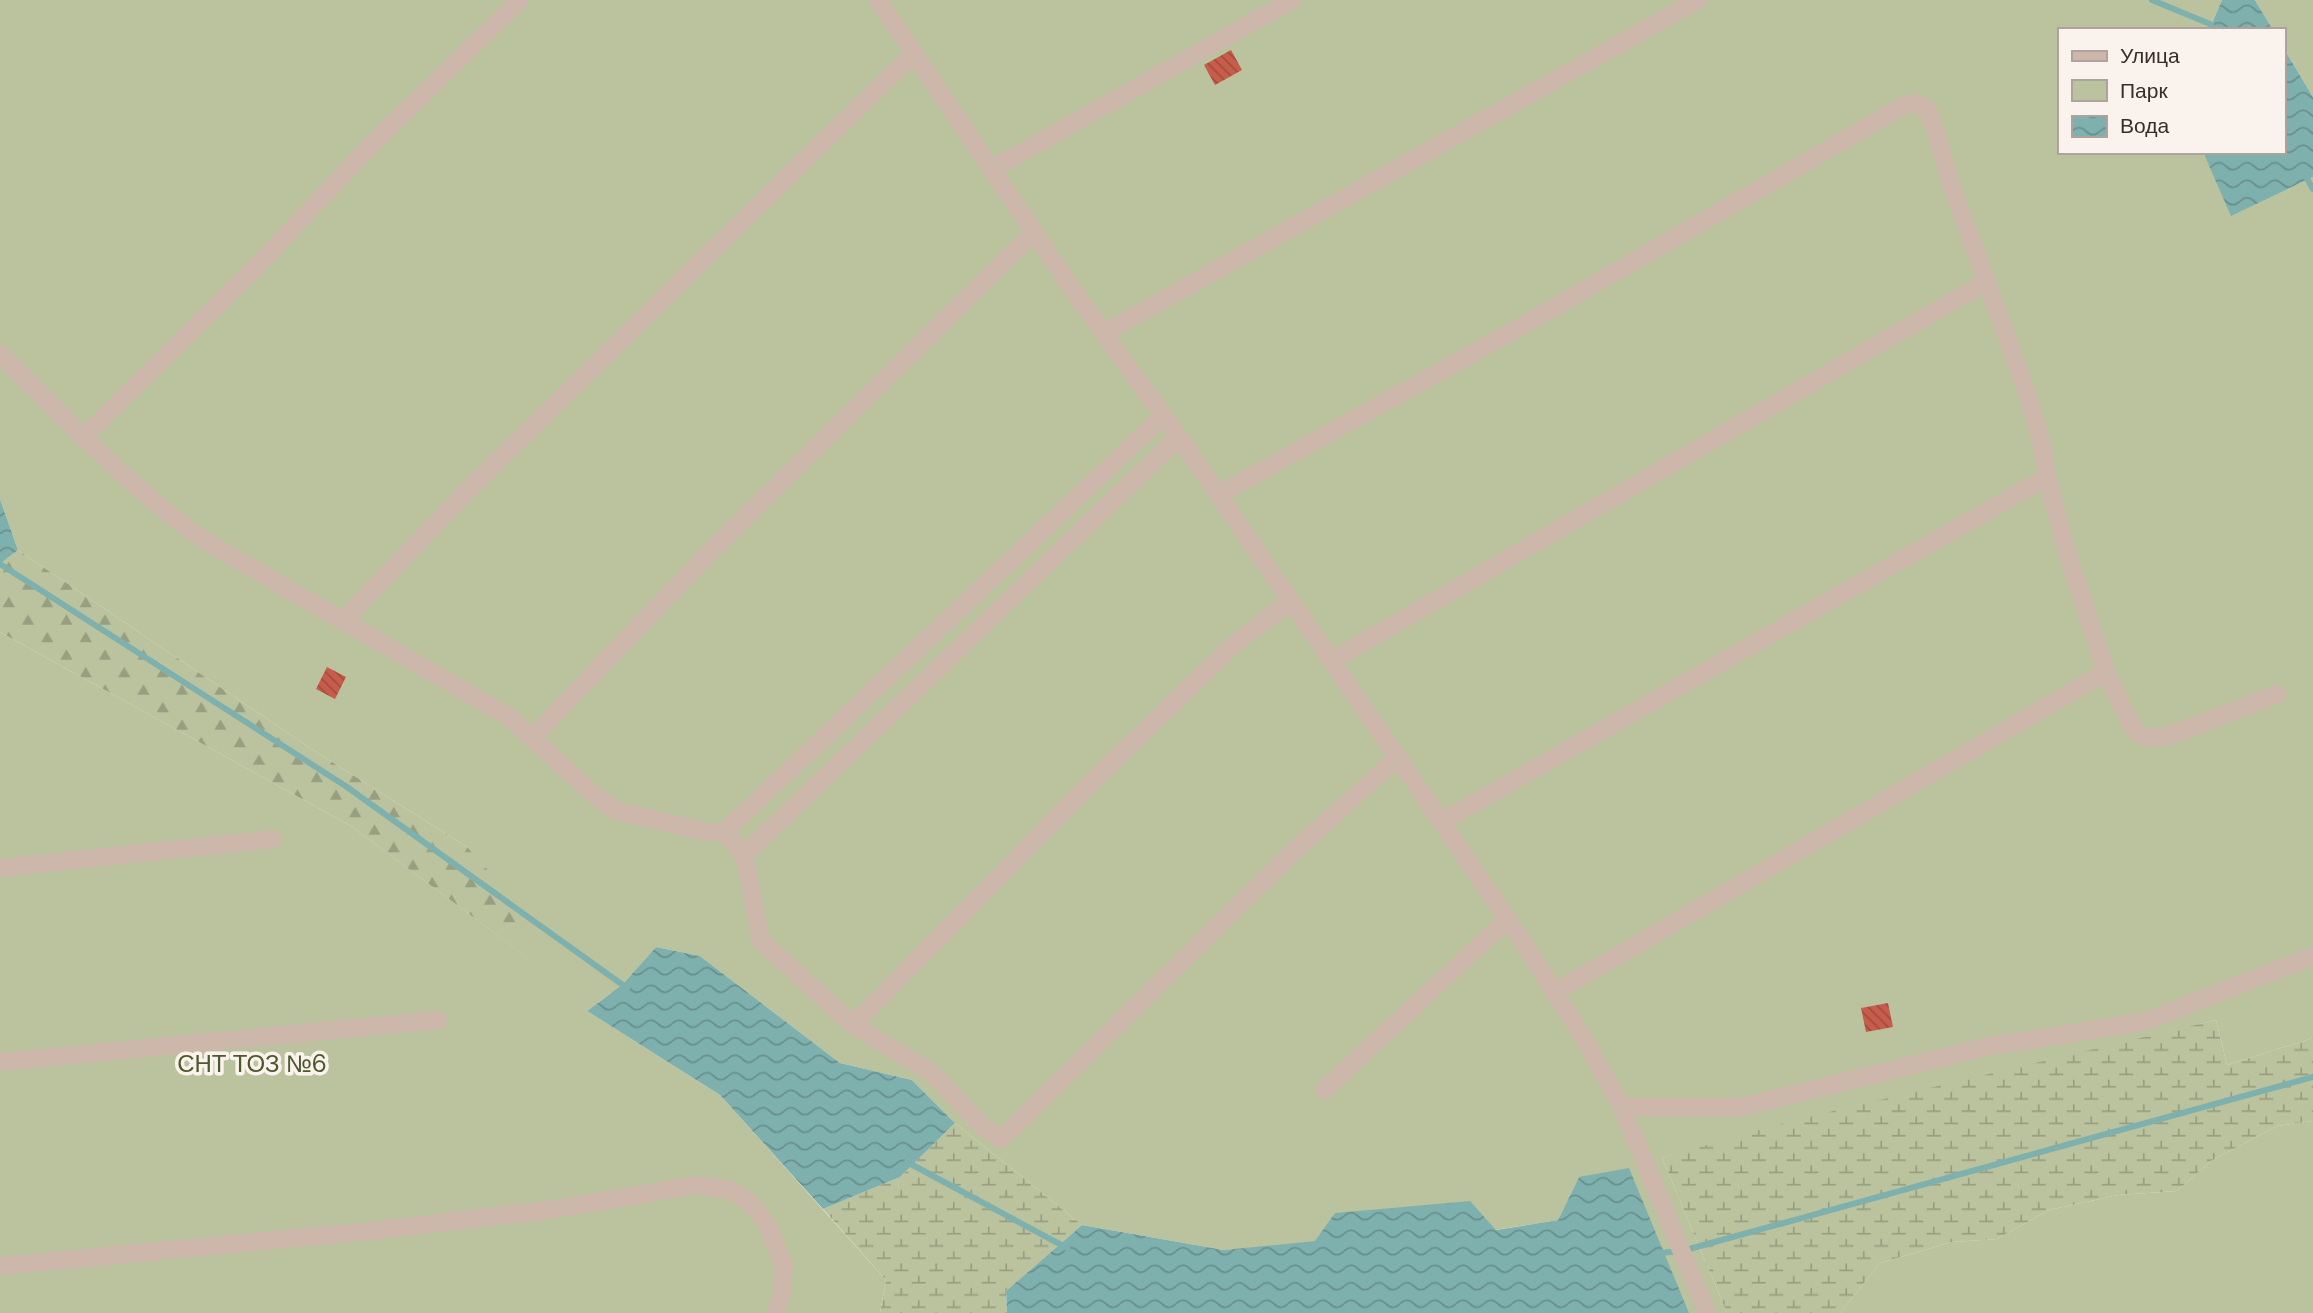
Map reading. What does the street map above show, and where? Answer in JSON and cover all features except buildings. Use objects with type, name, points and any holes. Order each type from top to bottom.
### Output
[{"type":"street","points":[[83,438],[263,260],[372,144],[520,0]]},
{"type":"street","points":[[992,169],[1292,0]]},
{"type":"street","points":[[1104,333],[1698,0]]},
{"type":"street","points":[[885,2],[914,53],[1034,232],[1179,437],[1555,992],[1622,1107],[1707,1313]]},
{"type":"street","points":[[342,622],[464,494],[914,53]]},
{"type":"street","points":[[1218,495],[1520,327],[1905,105],[1916,103],[1927,109],[2024,384],[2042,444],[2047,478],[2106,672],[2130,723],[2138,734],[2149,738],[2184,731],[2277,694]]},
{"type":"street","points":[[532,738],[712,551],[1034,232]]},
{"type":"street","points":[[1331,661],[1986,282]]},
{"type":"street","points":[[0,354],[83,438],[168,515],[196,534],[342,622],[509,717],[617,811],[696,830],[724,832],[744,855],[761,941],[853,1025],[932,1073],[983,1127],[1001,1139],[1294,851],[1397,758]]},
{"type":"street","points":[[724,832],[1163,416]]},
{"type":"street","points":[[744,855],[1179,437]]},
{"type":"street","points":[[1441,822],[2047,478]]},
{"type":"street","points":[[853,1025],[1091,783],[1231,647],[1290,601]]},
{"type":"street","points":[[1555,992],[2106,672]]},
{"type":"street","points":[[0,867],[273,839]]},
{"type":"street","points":[[1324,1090],[1507,919]]},
{"type":"street","points":[[1622,1107],[1742,1107],[1989,1046],[2144,1022],[2313,956]]},
{"type":"street","points":[[0,1062],[438,1020]]},
{"type":"street","points":[[0,1266],[371,1231],[556,1209],[696,1185],[730,1190],[748,1201],[766,1222],[784,1266],[781,1297],[775,1313]]},
{"type":"green space","name":"СНТ ТОЗ №6","points":[[0,0],[2222,0],[2210,28],[2058,28],[2058,154],[2204,154],[2232,215],[2313,177],[2313,1038],[2227,1065],[2216,1020],[1662,1158],[1727,1313],[1689,1313],[1579,1177],[1558,1220],[1495,1230],[1224,1250],[1082,1225],[955,1123],[912,1080],[840,1063],[700,956],[656,947],[622,985],[587,1011],[720,1095],[886,1280],[880,1313],[0,1313],[0,632],[351,826],[523,954],[467,847],[310,748],[18,550],[0,499]]},
{"type":"green space","points":[[2255,0],[2313,0],[2313,97],[2285,50],[2285,28],[2272,28]]},
{"type":"green space","points":[[18,550],[310,748],[467,847],[517,903],[524,955],[351,826],[0,632],[0,564]]},
{"type":"green space","points":[[2216,1020],[2227,1065],[2313,1038],[2313,1121],[2277,1126],[2211,1161],[2177,1191],[2118,1195],[2049,1210],[1997,1239],[1952,1242],[1880,1263],[1840,1313],[1727,1313],[1662,1158],[1791,1121]]},
{"type":"green space","points":[[2313,1121],[2313,1313],[1840,1313],[1880,1263],[1952,1242],[1997,1239],[2049,1210],[2118,1195],[2177,1191],[2211,1161],[2277,1126]]},
{"type":"green space","points":[[955,1123],[1082,1225],[1006,1291],[1007,1313],[880,1313],[886,1280],[823,1209],[900,1177]]},
{"type":"water","points":[[2222,0],[2255,0],[2272,28],[2210,28]]},
{"type":"water","points":[[2285,50],[2313,97],[2313,177],[2231,216],[2204,154],[2285,154]]},
{"type":"water","points":[[0,499],[18,550],[0,564]]},
{"type":"water","points":[[656,947],[700,956],[840,1063],[912,1080],[955,1123],[900,1177],[823,1209],[720,1095],[587,1011],[622,985]]},
{"type":"water","points":[[1629,1168],[1689,1313],[1007,1313],[1006,1291],[1082,1225],[1224,1250],[1315,1241],[1335,1213],[1470,1201],[1496,1230],[1558,1220],[1579,1177]]},
{"type":"waterway","points":[[2152,0],[2210,24],[2213,28]]},
{"type":"waterway","points":[[2305,175],[2313,189]]},
{"type":"waterway","points":[[0,564],[347,787],[627,988]]},
{"type":"waterway","points":[[1659,1253],[1682,1251],[2313,1077]]},
{"type":"waterway","points":[[907,1162],[1067,1248]]}]
